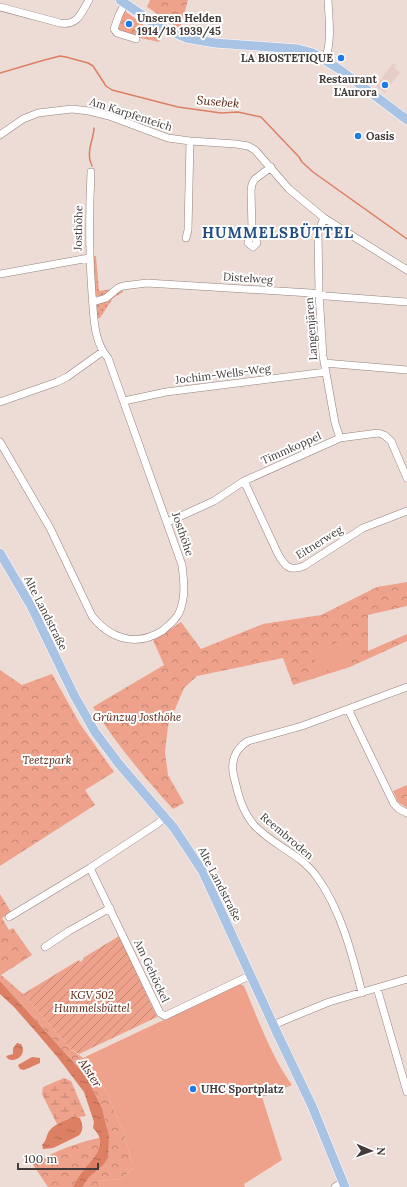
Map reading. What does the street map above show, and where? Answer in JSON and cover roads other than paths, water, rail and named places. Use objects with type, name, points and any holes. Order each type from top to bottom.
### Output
[{"type":"main road","points":[[122,2],[162,28],[186,38],[215,43],[298,49],[313,53],[345,73],[407,120]]},
{"type":"main road","name":"Alte Landstraße","points":[[0,553],[31,606],[74,695],[92,726],[120,764],[183,840],[203,872],[312,1106],[340,1185]]},
{"type":"street","points":[[0,8],[68,24],[76,21],[89,0]]},
{"type":"street","points":[[325,60],[328,49],[328,0]]},
{"type":"street","points":[[122,2],[114,29],[117,34],[136,39]]},
{"type":"street","name":"Am Karpfenteich","points":[[0,135],[23,119],[38,113],[53,110],[72,109],[109,116],[168,138],[190,142],[248,146],[255,150],[289,189],[324,218],[407,270]]},
{"type":"street","points":[[186,238],[188,230],[190,142]]},
{"type":"street","points":[[252,230],[252,184],[255,179],[271,167]]},
{"type":"street","name":"Josthöhe","points":[[0,442],[50,528],[92,616],[100,626],[116,636],[131,639],[153,636],[168,627],[179,614],[185,594],[182,565],[168,522],[108,358],[102,352],[94,324],[89,258],[91,172]]},
{"type":"street","name":"Langenjären","points":[[324,218],[318,233],[319,294],[324,363],[335,423],[340,438]]},
{"type":"street","points":[[0,274],[89,258]]},
{"type":"street","name":"Distelweg","points":[[92,302],[106,298],[118,288],[123,286],[147,283],[319,294],[407,302]]},
{"type":"street","points":[[0,402],[57,382],[67,377],[102,352]]},
{"type":"street","points":[[324,363],[407,370]]},
{"type":"street","name":"Jochim-Wells-Weg","points":[[124,401],[166,392],[326,372]]},
{"type":"street","name":"Timmkoppel","points":[[168,522],[214,501],[244,481],[340,438],[378,433],[388,437],[392,441],[407,478]]},
{"type":"street","name":"Eitnerweg","points":[[244,481],[278,554],[287,567],[292,569],[304,566],[363,528],[407,511]]},
{"type":"street","name":"Reembroden","points":[[362,993],[348,941],[329,898],[316,876],[295,856],[269,838],[253,824],[240,802],[233,772],[234,758],[241,745],[248,741],[302,726],[407,687]]},
{"type":"street","points":[[348,709],[394,804],[399,809],[407,813]]},
{"type":"street","points":[[9,917],[90,868],[165,817]]},
{"type":"street","name":"Am Gehöckel","points":[[90,868],[160,1013],[165,1016],[251,975]]},
{"type":"street","points":[[45,947],[69,931],[110,908]]},
{"type":"street","points":[[274,1025],[329,1002],[407,980]]},
{"type":"street","points":[[378,988],[407,1092]]},
{"type":"water","points":[[0,981],[86,1076],[102,1108],[109,1136],[108,1157],[104,1164],[89,1177],[82,1187],[73,1187],[80,1175],[96,1155],[100,1145],[98,1134],[93,1128],[94,1122],[84,1092],[36,1032],[14,1007],[0,994]]},
{"type":"water","points":[[17,1043],[21,1044],[23,1047],[22,1054],[15,1060],[8,1059],[6,1056],[13,1054],[13,1048]]},
{"type":"water","points":[[32,1057],[40,1058],[40,1063],[24,1070],[20,1069],[18,1065]]},
{"type":"water","points":[[73,1117],[80,1118],[82,1128],[80,1134],[53,1148],[43,1149],[42,1145],[50,1130],[59,1123]]},
{"type":"waterway","name":"Susebek","points":[[0,73],[60,56],[66,57],[88,63],[93,66],[106,86],[112,90],[178,107],[221,113],[238,112],[261,117],[313,172],[407,239]]},
{"type":"waterway","points":[[92,166],[89,152],[94,128]]},
{"type":"place","name":"Unseren Helden 1914/18 1939/45","points":[[129,24]]},
{"type":"place","name":"LA BIOSTETIQUE","points":[[341,58]]},
{"type":"place","name":"Restaurant L'Aurora","points":[[385,85]]},
{"type":"place","name":"Oasis","points":[[358,136]]},
{"type":"place","name":"UHC Sportplatz","points":[[193,1089]]},
{"type":"district","name":"HUMMELSBÜTTEL","points":[[278,233]]},
{"type":"park label","name":"Grünzug Josthöhe","points":[[137,717]]},
{"type":"park label","name":"Teetzpark","points":[[47,760]]},
{"type":"park label","name":"KGV 502 Hummelsbüttel","points":[[92,1001]]},
{"type":"water label","name":"Alster","points":[[90,1073]]}]
